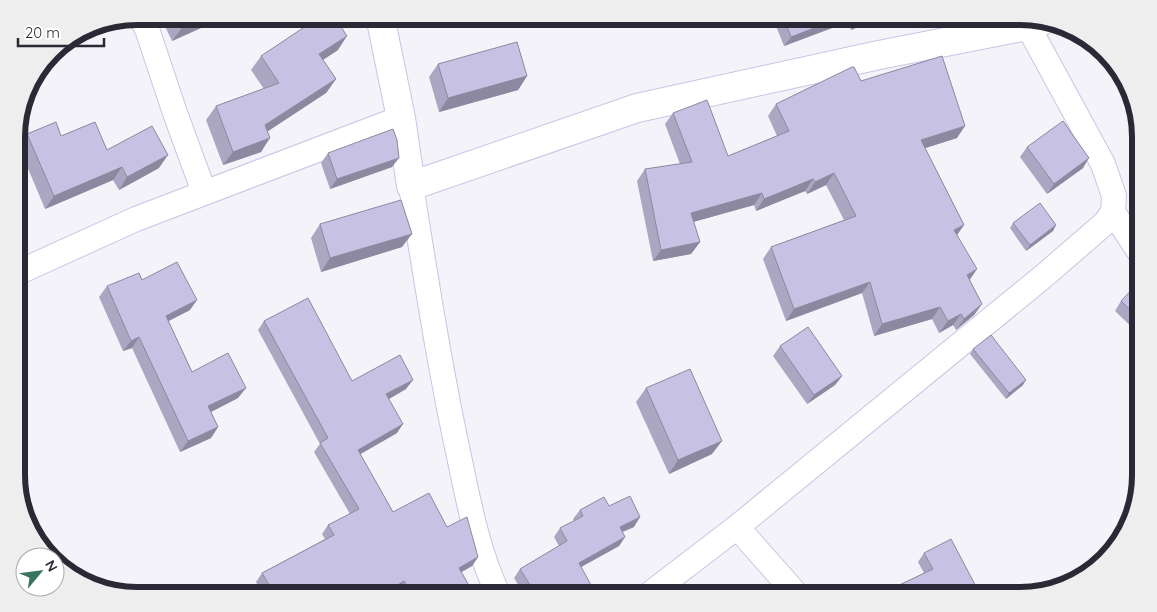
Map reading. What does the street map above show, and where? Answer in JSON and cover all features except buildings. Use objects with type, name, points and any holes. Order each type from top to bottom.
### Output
[{"type":"street","points":[[145,25],[204,192]]},
{"type":"street","points":[[382,25],[401,118],[446,399],[470,510],[494,587]]},
{"type":"street","points":[[411,186],[637,108],[1017,25]]},
{"type":"street","points":[[1033,26],[1103,164],[1114,196],[1115,216],[1132,241]]},
{"type":"street","points":[[25,269],[136,219],[401,118]]},
{"type":"street","points":[[659,587],[738,527],[1045,276],[1105,222],[1115,216]]},
{"type":"street","points":[[738,527],[790,587]]}]
